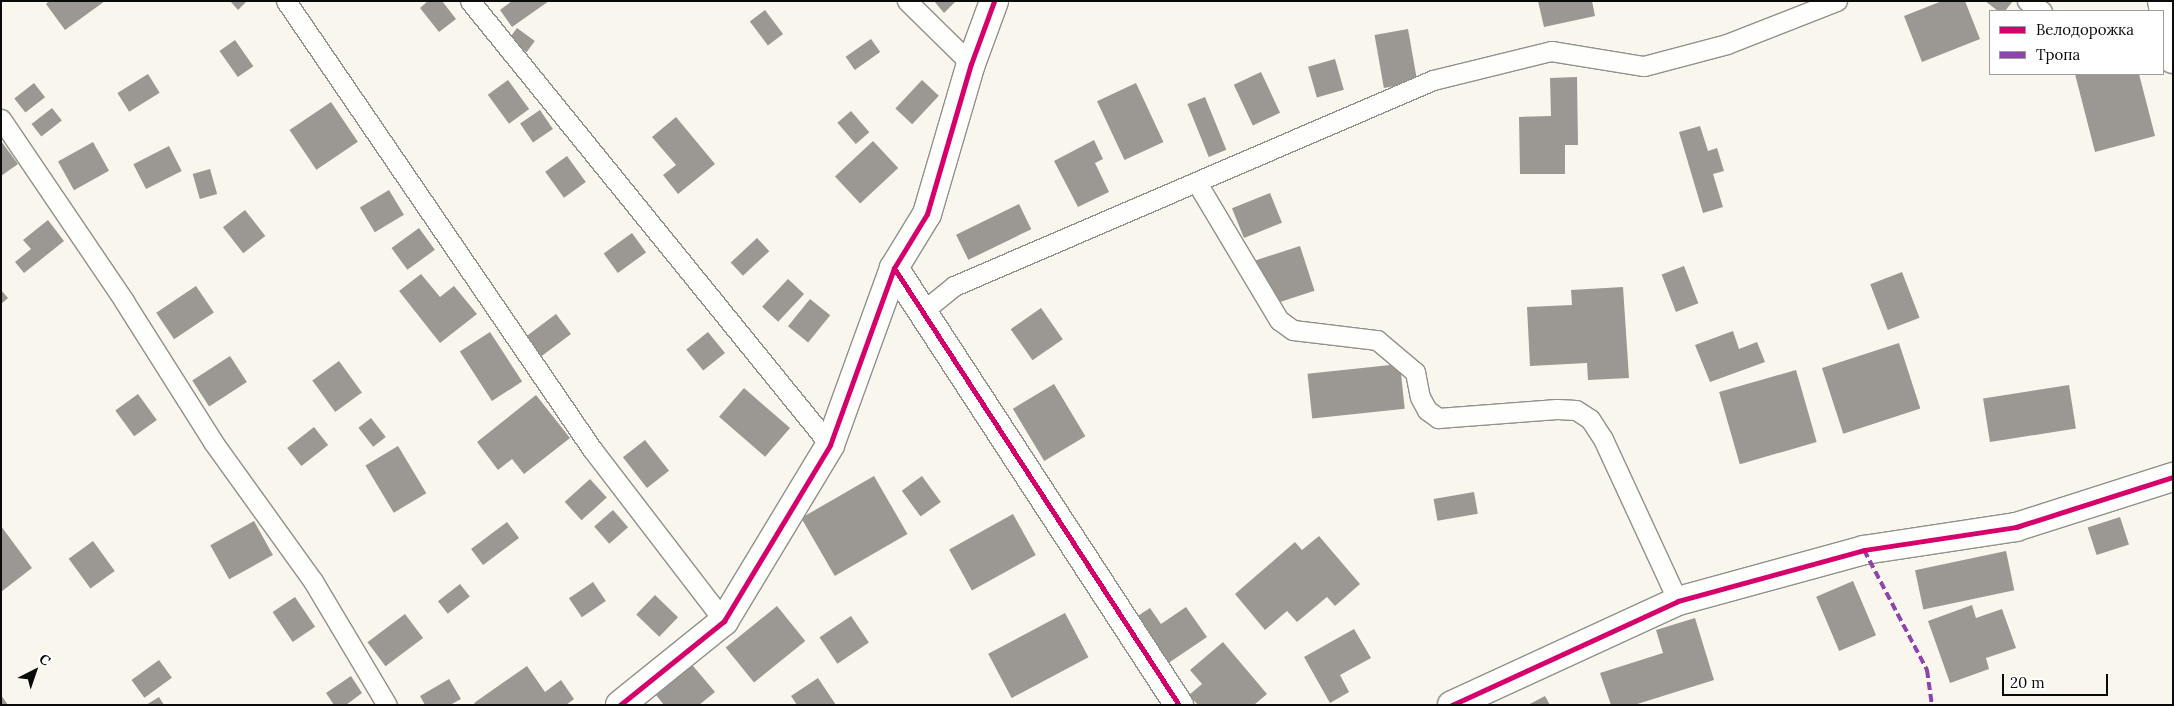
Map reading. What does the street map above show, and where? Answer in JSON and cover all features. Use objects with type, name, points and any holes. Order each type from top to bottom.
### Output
[{"type":"street","points":[[620,705],[724,621],[830,445],[894,268],[927,214],[971,64],[994,1]]},
{"type":"street","points":[[2164,12],[2173,59]]},
{"type":"street","points":[[894,268],[1179,705]]},
{"type":"street","points":[[1452,705],[1678,601],[1864,550],[2016,527],[2173,477]]},
{"type":"lane","points":[[286,1],[592,449],[724,621]]},
{"type":"lane","points":[[470,1],[830,445]]},
{"type":"lane","points":[[907,1],[971,64]]},
{"type":"lane","points":[[922,312],[954,286],[1434,80],[1551,51],[1644,66],[1728,44],[1837,1]]},
{"type":"lane","points":[[2027,1],[2040,10]]},
{"type":"lane","points":[[1,119],[124,301],[213,442],[313,581],[386,705]]},
{"type":"lane","points":[[1197,183],[1279,320],[1293,330],[1377,340],[1415,372],[1420,397],[1427,410],[1438,418],[1557,409],[1576,410],[1590,419],[1603,439],[1678,601]]},
{"type":"building","points":[[49,1],[105,1],[65,30],[46,4]]},
{"type":"building","points":[[230,1],[247,1],[238,10]]},
{"type":"building","points":[[428,1],[442,1],[456,19],[439,32],[420,8]]},
{"type":"building","points":[[512,1],[549,1],[512,27],[500,10]]},
{"type":"building","points":[[934,1],[956,1],[944,13]]},
{"type":"building","points":[[1538,1],[1592,1],[1595,16],[1544,27]]},
{"type":"building","points":[[1942,1],[1965,1],[1980,39],[1922,62],[1904,16]]},
{"type":"building","points":[[1985,1],[2013,1],[2006,10],[1997,10]]},
{"type":"building","points":[[765,10],[783,34],[768,45],[750,21]]},
{"type":"building","points":[[517,28],[535,41],[527,52],[509,39]]},
{"type":"building","points":[[1408,29],[1417,82],[1384,88],[1375,35]]},
{"type":"building","points":[[871,39],[880,52],[855,70],[846,57]]},
{"type":"building","points":[[235,40],[253,66],[238,77],[219,51]]},
{"type":"building","points":[[1335,59],[1344,90],[1317,97],[1308,67]]},
{"type":"building","points":[[1261,72],[1280,113],[1253,125],[1234,85]]},
{"type":"building","points":[[148,74],[160,93],[129,112],[117,93]]},
{"type":"building","points":[[2075,75],[2139,75],[2155,136],[2095,152]]},
{"type":"building","points":[[1577,77],[1578,145],[1565,145],[1565,174],[1520,174],[1519,117],[1551,116],[1550,78]]},
{"type":"building","points":[[508,80],[529,109],[509,124],[488,95]]},
{"type":"building","points":[[922,80],[939,96],[912,124],[895,109]]},
{"type":"building","points":[[34,83],[45,97],[25,113],[14,98]]},
{"type":"building","points":[[1136,83],[1163,142],[1124,160],[1097,101]]},
{"type":"building","points":[[1205,97],[1226,150],[1209,157],[1187,104]]},
{"type":"building","points":[[331,102],[358,142],[316,170],[290,130]]},
{"type":"building","points":[[52,108],[62,121],[41,137],[32,124]]},
{"type":"building","points":[[540,110],[553,129],[533,142],[520,123]]},
{"type":"building","points":[[851,111],[869,132],[856,144],[837,123]]},
{"type":"building","points":[[676,117],[715,164],[678,194],[663,175],[676,165],[652,137]]},
{"type":"building","points":[[1700,126],[1708,151],[1717,148],[1724,171],[1713,174],[1723,207],[1703,213],[1679,132]]},
{"type":"building","points":[[1094,140],[1103,159],[1095,163],[1109,192],[1078,207],[1054,161]]},
{"type":"building","points":[[1,141],[18,164],[1,176]]},
{"type":"building","points":[[873,141],[898,168],[860,204],[835,176]]},
{"type":"building","points":[[93,142],[109,171],[74,190],[58,161]]},
{"type":"building","points":[[169,146],[182,171],[146,189],[133,164]]},
{"type":"building","points":[[567,156],[586,182],[564,198],[545,172]]},
{"type":"building","points":[[210,169],[217,194],[200,199],[193,174]]},
{"type":"building","points":[[389,190],[404,215],[375,232],[360,208]]},
{"type":"building","points":[[1270,193],[1282,223],[1244,238],[1232,208]]},
{"type":"building","points":[[1019,204],[1031,229],[968,260],[956,235]]},
{"type":"building","points":[[245,210],[265,236],[243,253],[223,227]]},
{"type":"building","points":[[48,220],[64,241],[24,273],[15,262],[31,249],[23,240]]},
{"type":"building","points":[[419,228],[435,250],[407,270],[391,248]]},
{"type":"building","points":[[632,233],[646,252],[618,273],[604,254]]},
{"type":"building","points":[[757,238],[769,251],[743,276],[731,263]]},
{"type":"building","points":[[1300,246],[1315,291],[1270,305],[1255,261]]},
{"type":"building","points":[[1684,266],[1698,303],[1676,312],[1662,275]]},
{"type":"building","points":[[1902,272],[1920,318],[1888,330],[1870,284]]},
{"type":"building","points":[[421,274],[440,297],[454,286],[477,314],[440,343],[399,291]]},
{"type":"building","points":[[788,279],[804,294],[778,322],[762,307]]},
{"type":"building","points":[[196,286],[214,313],[174,339],[156,313]]},
{"type":"building","points":[[1623,287],[1629,378],[1588,380],[1587,363],[1530,366],[1527,307],[1572,305],[1571,290]]},
{"type":"building","points":[[1,290],[8,298],[1,304]]},
{"type":"building","points":[[810,299],[830,315],[808,343],[788,326]]},
{"type":"building","points":[[1041,308],[1063,339],[1032,360],[1011,329]]},
{"type":"building","points":[[556,314],[571,334],[541,357],[526,337]]},
{"type":"building","points":[[1733,331],[1739,349],[1757,342],[1765,362],[1710,382],[1695,345]]},
{"type":"building","points":[[490,332],[522,381],[492,401],[460,352]]},
{"type":"building","points":[[708,332],[725,353],[703,371],[686,350]]},
{"type":"building","points":[[1899,343],[1920,409],[1843,434],[1822,368]]},
{"type":"building","points":[[230,356],[247,382],[209,407],[192,381]]},
{"type":"building","points":[[339,361],[362,393],[335,412],[312,380]]},
{"type":"building","points":[[1400,364],[1405,409],[1312,418],[1308,374]]},
{"type":"building","points":[[1796,370],[1817,442],[1740,464],[1719,392]]},
{"type":"building","points":[[1054,384],[1085,436],[1044,461],[1013,409]]},
{"type":"building","points":[[2069,385],[2076,428],[1990,442],[1983,399]]},
{"type":"building","points":[[744,388],[790,428],[765,457],[719,417]]},
{"type":"building","points":[[138,394],[157,420],[134,436],[115,410]]},
{"type":"building","points":[[536,395],[570,438],[524,474],[512,459],[498,470],[477,442]]},
{"type":"building","points":[[371,418],[386,437],[373,447],[358,428]]},
{"type":"building","points":[[314,427],[328,445],[301,466],[287,448]]},
{"type":"building","points":[[645,440],[669,471],[647,488],[623,457]]},
{"type":"building","points":[[398,446],[426,493],[394,513],[365,466]]},
{"type":"building","points":[[874,476],[908,534],[835,576],[801,518]]},
{"type":"building","points":[[922,476],[941,502],[921,517],[902,491]]},
{"type":"building","points":[[590,479],[607,498],[581,520],[565,502]]},
{"type":"building","points":[[1474,492],[1478,514],[1437,521],[1434,499]]},
{"type":"building","points":[[613,510],[628,527],[609,544],[594,526]]},
{"type":"building","points":[[1013,514],[1036,555],[972,590],[949,549]]},
{"type":"building","points":[[2120,517],[2129,545],[2097,555],[2088,528]]},
{"type":"building","points":[[254,521],[273,555],[229,579],[210,545]]},
{"type":"building","points":[[507,522],[519,538],[483,565],[471,549]]},
{"type":"building","points":[[1,526],[32,568],[1,592]]},
{"type":"building","points":[[1319,536],[1360,584],[1335,606],[1327,597],[1297,622],[1287,611],[1265,630],[1235,594],[1295,542],[1302,550]]},
{"type":"building","points":[[93,541],[115,571],[90,589],[69,559]]},
{"type":"building","points":[[2006,551],[2014,590],[1923,609],[1915,570]]},
{"type":"building","points":[[1853,581],[1876,635],[1839,651],[1816,597]]},
{"type":"building","points":[[593,582],[606,601],[582,617],[569,598]]},
{"type":"building","points":[[460,584],[470,597],[448,614],[438,601]]},
{"type":"building","points":[[655,595],[678,617],[659,637],[636,614]]},
{"type":"building","points":[[295,597],[315,627],[293,642],[273,612]]},
{"type":"building","points":[[1972,605],[1976,618],[2002,609],[2016,648],[1986,658],[1989,669],[1950,683],[1928,621]]},
{"type":"building","points":[[777,606],[805,641],[754,683],[726,648]]},
{"type":"building","points":[[1186,607],[1207,637],[1164,666],[1133,619],[1150,608],[1161,624]]},
{"type":"building","points":[[1065,613],[1088,657],[1012,698],[988,654]]},
{"type":"building","points":[[405,614],[423,638],[386,666],[367,642]]},
{"type":"building","points":[[851,616],[869,643],[837,664],[819,637]]},
{"type":"building","points":[[1695,618],[1714,680],[1634,705],[1611,705],[1600,673],[1663,653],[1656,630]]},
{"type":"building","points":[[1354,629],[1371,658],[1340,675],[1349,692],[1330,703],[1304,657]]},
{"type":"building","points":[[1223,642],[1267,694],[1254,705],[1198,705],[1189,695],[1202,684],[1190,670]]},
{"type":"building","points":[[159,660],[172,678],[144,698],[131,680]]},
{"type":"building","points":[[688,660],[715,692],[699,705],[664,705],[652,690]]},
{"type":"building","points":[[527,666],[545,692],[561,680],[574,699],[566,705],[476,705],[474,703]]},
{"type":"building","points":[[351,676],[362,693],[346,705],[334,705],[326,693]]},
{"type":"building","points":[[818,678],[836,705],[797,705],[791,696]]},
{"type":"building","points":[[449,679],[461,699],[450,705],[425,705],[420,696]]},
{"type":"building","points":[[1,695],[8,705],[1,705]]},
{"type":"building","points":[[1545,696],[1550,705],[1528,705]]},
{"type":"building","points":[[159,697],[164,705],[146,705]]},
{"type":"marked path","points":[[1864,550],[1927,670],[1932,705]]},
{"type":"cycle path","points":[[620,705],[724,621],[830,445],[894,268],[927,214],[971,64],[994,1]]},
{"type":"cycle path","points":[[894,268],[1179,705]]},
{"type":"cycle path","points":[[1452,705],[1678,601],[1864,550],[2016,527],[2173,477]]}]
